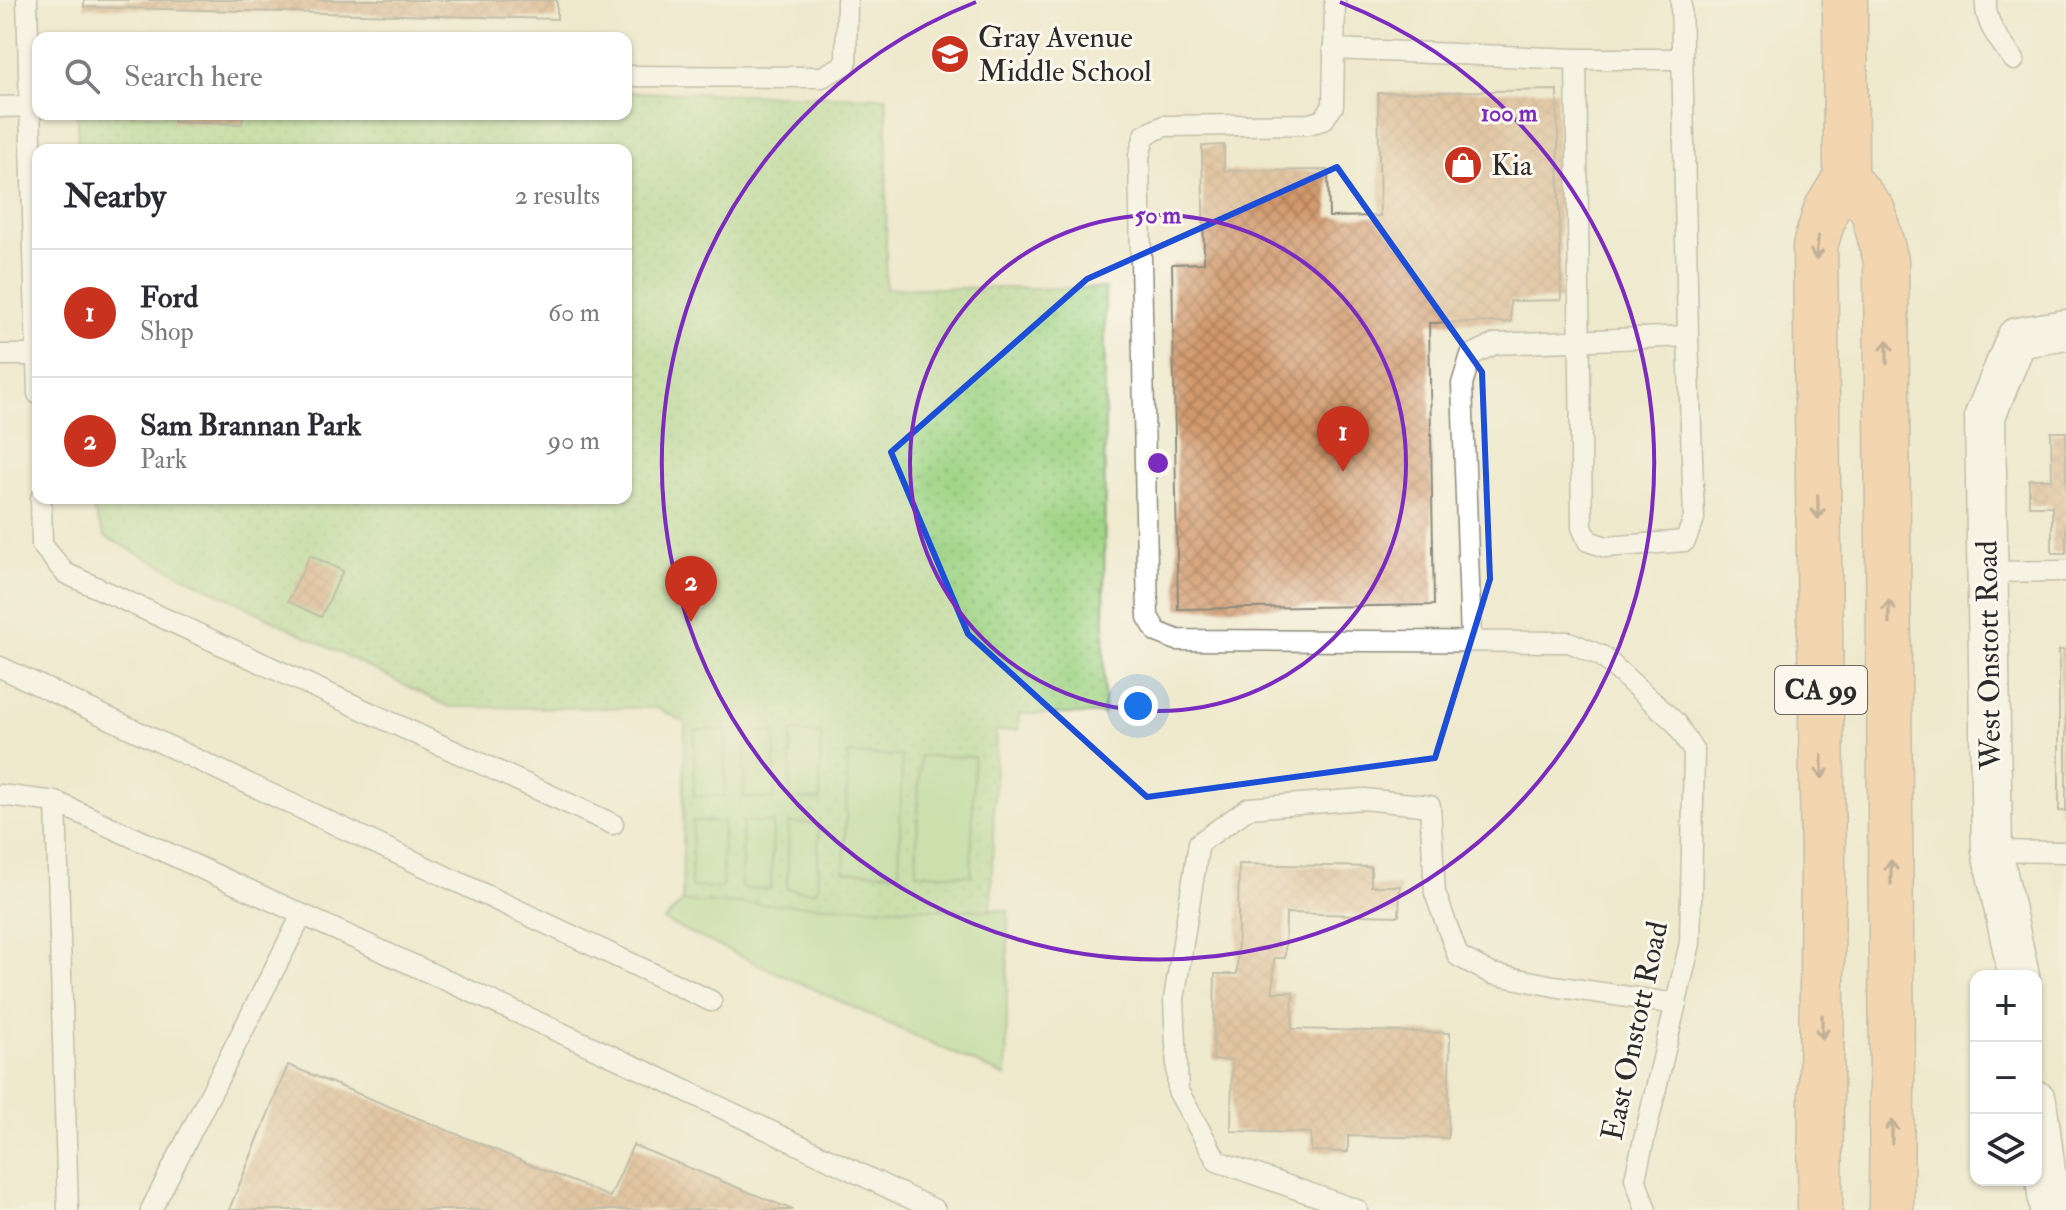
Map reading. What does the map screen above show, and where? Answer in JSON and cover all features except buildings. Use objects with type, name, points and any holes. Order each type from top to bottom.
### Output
[{"type":"highway","points":[[1845,0],[1846,177]]},
{"type":"highway","name":"CA 99","points":[[1820,1210],[1823,863],[1815,246],[1826,210],[1846,177],[1873,211],[1886,261],[1891,1210]]},
{"type":"street","name":"West Onstott Road","points":[[2018,970],[1992,851],[1985,416],[2017,338],[2066,330]]},
{"type":"street","points":[[2038,1114],[2050,1210]]},
{"type":"lane","points":[[27,0],[32,57]]},
{"type":"lane","points":[[632,76],[822,77],[846,64],[847,0]]},
{"type":"lane","points":[[1335,0],[1333,106],[1323,120],[1309,124],[1164,126],[1145,135],[1139,156],[1148,617],[1157,632],[1177,640],[1471,640],[1462,384],[1471,355],[1495,344],[1688,336]]},
{"type":"lane","points":[[1576,59],[1582,527],[1588,541],[1606,547],[1685,541],[1694,519],[1681,0]]},
{"type":"lane","points":[[1986,0],[1985,11],[1993,31],[2014,60]]},
{"type":"lane","points":[[1333,49],[1576,59],[1682,59]]},
{"type":"lane","points":[[32,93],[32,177]]},
{"type":"lane","points":[[0,107],[30,106]]},
{"type":"lane","points":[[0,355],[32,355]]},
{"type":"lane","points":[[41,504],[42,545],[65,573],[613,824]]},
{"type":"lane","points":[[1987,572],[2066,571]]},
{"type":"lane","name":"East Onstott Road","points":[[1471,640],[1569,642],[1602,656],[1676,723],[1694,752],[1690,943],[1635,1178],[1646,1210]]},
{"type":"lane","points":[[0,667],[711,1001]]},
{"type":"lane","points":[[0,795],[56,802],[649,1073],[935,1210]]},
{"type":"lane","points":[[1357,1210],[1217,1161],[1178,1091],[1174,999],[1199,843],[1249,808],[1364,799],[1430,806],[1435,893],[1458,956],[1492,974],[1676,1004]]},
{"type":"lane","points":[[56,802],[68,1210]]},
{"type":"lane","points":[[1992,851],[2066,852]]},
{"type":"lane","points":[[151,1210],[302,915]]},
{"type":"highlighted area","points":[[1337,167],[1482,372],[1490,579],[1435,758],[1147,797],[968,634],[891,452],[1087,279]]},
{"type":"green space","points":[[632,92],[887,97],[886,288],[1105,288],[1104,714],[1019,714],[1018,730],[996,731],[991,909],[1008,911],[1006,1077],[664,921],[682,902],[685,722],[656,708],[449,707],[105,537],[91,504],[632,504],[632,144],[78,144],[77,120],[632,120]]},
{"type":"green space","points":[[695,730],[726,730],[725,796],[694,796]]},
{"type":"green space","points":[[746,731],[776,732],[774,799],[744,798]]},
{"type":"green space","points":[[791,732],[821,734],[820,800],[790,799]]},
{"type":"green space","points":[[848,754],[902,756],[899,873],[844,871]]},
{"type":"green space","points":[[920,756],[974,757],[971,875],[916,873]]},
{"type":"green space","points":[[693,821],[723,822],[722,888],[691,887]]},
{"type":"green space","points":[[743,822],[773,823],[771,889],[741,888]]},
{"type":"green space","points":[[789,823],[819,824],[817,891],[787,889]]},
{"type":"green space","points":[[682,902],[1008,911],[1006,1077],[664,921]]},
{"type":"place","name":"Gray Avenue Middle School","points":[[950,54]]},
{"type":"place","name":"Kia","points":[[1463,165]]},
{"type":"place","name":"Ford","points":[[1343,472]]},
{"type":"place","name":"Sam Brannan Park","points":[[691,622]]}]
